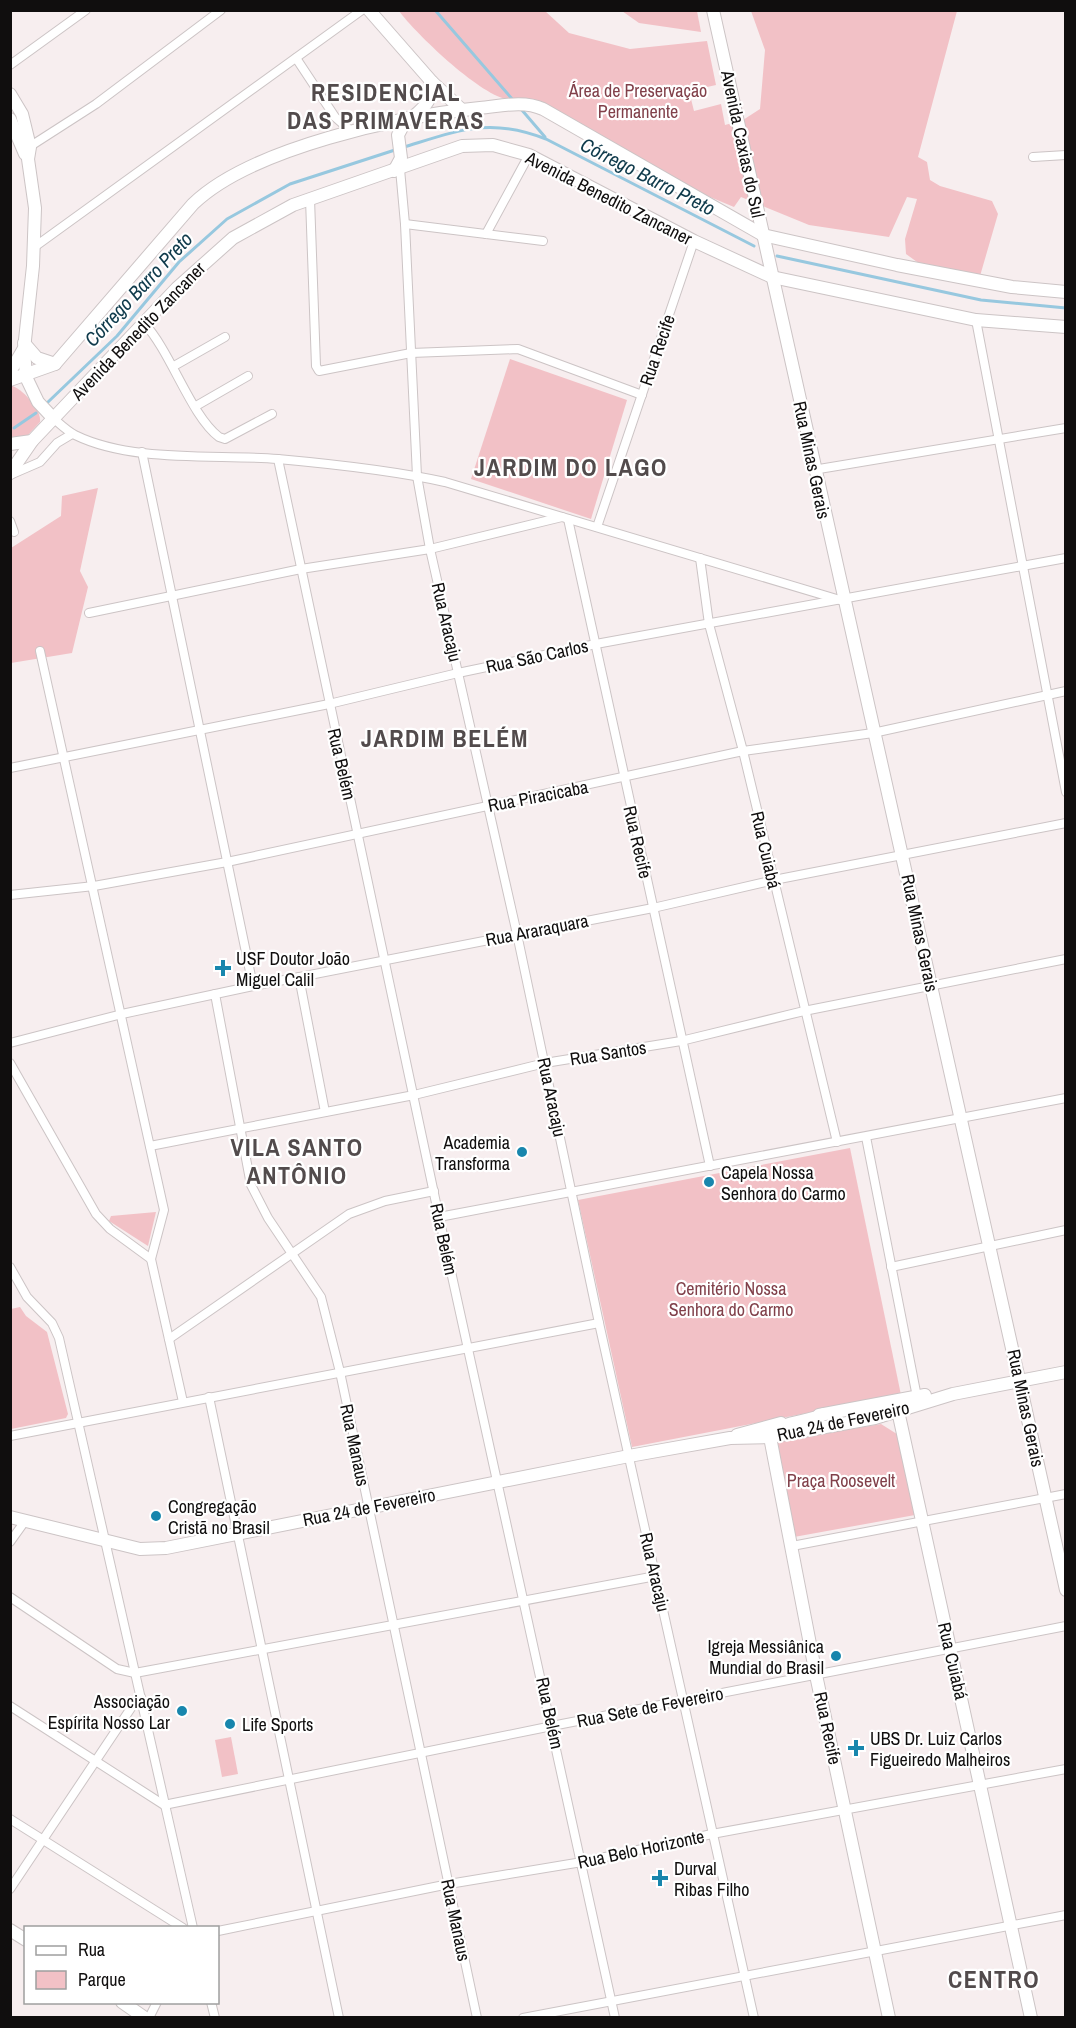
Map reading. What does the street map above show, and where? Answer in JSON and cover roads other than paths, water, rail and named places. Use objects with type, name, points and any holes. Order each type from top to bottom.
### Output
[{"type":"main road","points":[[369,10],[432,82],[462,110]]},
{"type":"main road","name":"Avenida Caxias do Sul","points":[[713,10],[772,277]]},
{"type":"main road","points":[[398,136],[410,117],[429,100],[432,82]]},
{"type":"main road","points":[[10,94],[22,114],[35,208],[24,346],[26,377],[38,402]]},
{"type":"main road","name":"Avenida Benedito Zancaner","points":[[10,380],[26,377],[55,364],[202,195],[216,184],[251,167],[352,132],[410,117],[520,104],[536,106],[763,235],[897,265],[1012,286],[1065,292]]},
{"type":"main road","points":[[10,119],[27,152]]},
{"type":"main road","points":[[385,124],[398,136],[402,164]]},
{"type":"main road","name":"Avenida Benedito Zancaner","points":[[10,474],[32,441],[53,418],[177,288],[233,238],[277,213],[402,164],[439,152],[480,145],[506,148],[529,155],[694,241],[772,277],[976,320],[1065,327]]},
{"type":"main road","points":[[728,215],[745,212],[756,203]]},
{"type":"main road","name":"Rua Minas Gerais","points":[[772,277],[813,470],[903,857],[1065,1590]]},
{"type":"main road","points":[[24,346],[37,358],[55,364]]},
{"type":"main road","points":[[10,372],[24,346]]},
{"type":"main road","points":[[10,380],[38,402],[53,418]]},
{"type":"main road","points":[[10,444],[32,441]]},
{"type":"main road","name":"Rua 24 de Fevereiro","points":[[10,1517],[105,1541],[153,1550],[629,1456],[730,1438],[770,1437],[875,1418],[953,1394],[1065,1372]]},
{"type":"main road","name":"Rua 24 de Fevereiro","points":[[730,1438],[746,1431],[825,1414],[917,1397],[953,1394]]},
{"type":"main road","points":[[902,1409],[917,1397]]},
{"type":"main road","points":[[857,1408],[903,1430]]},
{"type":"main road","name":"Rua Cuiabá","points":[[902,1409],[903,1430],[922,1521],[982,1785],[1031,2018]]},
{"type":"main road","points":[[770,1437],[778,1428],[815,1420],[825,1414]]},
{"type":"main road","name":"Rua Recife","points":[[770,1437],[816,1675],[889,2018]]},
{"type":"main road","points":[[10,1930],[24,1939]]},
{"type":"main road","points":[[125,2004],[147,2018]]},
{"type":"street","points":[[10,65],[86,10]]},
{"type":"street","points":[[27,152],[96,104],[221,10]]},
{"type":"street","points":[[33,248],[362,10]]},
{"type":"street","points":[[296,58],[335,117],[352,132]]},
{"type":"street","points":[[332,138],[335,117]]},
{"type":"street","points":[[486,234],[529,155]]},
{"type":"street","points":[[1033,157],[1065,155]]},
{"type":"street","name":"Rua Aracaju","points":[[402,164],[417,476],[430,549],[518,934],[599,1323],[685,1700],[712,1834],[754,2018]]},
{"type":"street","points":[[310,199],[315,366],[319,371],[411,353],[518,349],[642,395]]},
{"type":"street","points":[[405,224],[543,241]]},
{"type":"street","name":"Rua Recife","points":[[597,527],[694,241]]},
{"type":"street","points":[[976,320],[1065,792]]},
{"type":"street","points":[[144,323],[174,366],[214,433],[225,439],[272,414]]},
{"type":"street","points":[[174,366],[225,337]]},
{"type":"street","points":[[196,406],[248,376]]},
{"type":"street","points":[[53,418],[72,434],[97,444],[142,452],[278,459],[417,476],[843,601]]},
{"type":"street","points":[[813,470],[1065,429]]},
{"type":"street","points":[[10,474],[40,462],[57,442],[72,434]]},
{"type":"street","points":[[142,452],[253,986]]},
{"type":"street","name":"Rua Belém","points":[[278,459],[439,1217],[553,1725],[615,2018]]},
{"type":"street","points":[[89,613],[301,569],[430,549],[565,518]]},
{"type":"street","name":"Rua Recife","points":[[565,518],[596,644],[710,1166]]},
{"type":"street","points":[[10,521],[14,532]]},
{"type":"street","name":"Rua Cuiabá","points":[[700,558],[710,624],[743,751],[837,1142]]},
{"type":"street","name":"Rua São Carlos","points":[[10,768],[329,704],[458,673],[596,644],[843,601],[1065,558]]},
{"type":"street","points":[[40,651],[94,886],[164,1210],[151,1259],[183,1402]]},
{"type":"street","name":"Rua Piracicaba","points":[[10,895],[94,886],[227,862],[743,751],[873,733],[1065,691]]},
{"type":"street","name":"Rua Araraquara","points":[[10,1043],[122,1014],[253,986],[653,908],[774,880],[903,857],[1065,823]]},
{"type":"street","name":"Rua Santos","points":[[150,1146],[414,1095],[545,1063],[681,1041],[804,1011],[1065,959]]},
{"type":"street","points":[[298,977],[325,1112]]},
{"type":"street","name":"Rua Manaus","points":[[215,994],[252,1185],[268,1218],[321,1297],[340,1372],[477,2018]]},
{"type":"street","points":[[10,1063],[96,1214],[110,1229],[151,1259]]},
{"type":"street","points":[[439,1217],[1065,1098]]},
{"type":"street","points":[[866,1137],[917,1397]]},
{"type":"street","points":[[169,1339],[349,1215],[385,1201],[434,1191]]},
{"type":"street","points":[[891,1266],[1065,1230]]},
{"type":"street","points":[[10,1267],[27,1298],[52,1323],[59,1338],[193,1926]]},
{"type":"street","points":[[10,1436],[599,1323]]},
{"type":"street","points":[[209,1397],[339,2018]]},
{"type":"street","points":[[792,1546],[1065,1494]]},
{"type":"street","points":[[10,1542],[25,1521]]},
{"type":"street","points":[[10,1598],[117,1669],[135,1673],[656,1576]]},
{"type":"street","name":"Rua Sete de Fevereiro","points":[[164,1805],[421,1754],[553,1725],[1065,1626]]},
{"type":"street","points":[[10,1889],[141,1697]]},
{"type":"street","points":[[10,1706],[164,1805]]},
{"type":"street","name":"Rua Belo Horizonte","points":[[219,1931],[449,1884],[582,1862],[712,1834],[1065,1769]]},
{"type":"street","points":[[10,1819],[180,1926]]},
{"type":"street","points":[[523,2018],[1065,1915]]},
{"type":"street","points":[[147,2018],[157,2004]]},
{"type":"waterway","points":[[435,10],[513,100]]},
{"type":"waterway","points":[[521,109],[545,137]]},
{"type":"waterway","name":"Córrego Barro Preto","points":[[404,147],[475,128],[491,127],[526,132],[546,139],[754,246]]},
{"type":"waterway","name":"Córrego Barro Preto","points":[[48,402],[117,336],[179,262],[227,219],[290,184],[398,149]]},
{"type":"waterway","name":"Córrego Barro Preto","points":[[777,256],[981,300],[1066,308]]},
{"type":"waterway","points":[[14,428],[36,413]]},
{"type":"place","name":"USF Doutor João Miguel Calil","points":[[223,968]]},
{"type":"place","name":"Academia Transforma","points":[[522,1152]]},
{"type":"place","name":"Capela Nossa Senhora do Carmo","points":[[709,1182]]},
{"type":"place","name":"Congregação Cristã no Brasil","points":[[156,1516]]},
{"type":"place","name":"Igreja Messiânica Mundial do Brasil","points":[[836,1656]]},
{"type":"place","name":"Associação Espírita Nosso Lar","points":[[182,1711]]},
{"type":"place","name":"Life Sports","points":[[230,1724]]},
{"type":"place","name":"UBS Dr. Luiz Carlos Figueiredo Malheiros","points":[[856,1748]]},
{"type":"place","name":"Durval Ribas Filho","points":[[660,1878]]},
{"type":"district","name":"RESIDENCIAL DAS PRIMAVERAS","points":[[386,106]]},
{"type":"district","name":"JARDIM DO LAGO","points":[[571,467]]},
{"type":"district","name":"JARDIM BELÉM","points":[[445,738]]},
{"type":"district","name":"VILA SANTO ANTÔNIO","points":[[297,1161]]},
{"type":"district","name":"CENTRO","points":[[994,1979]]},
{"type":"park label","name":"Área de Preservação Permanente","points":[[638,100]]},
{"type":"park label","name":"Cemitério Nossa Senhora do Carmo","points":[[731,1298]]},
{"type":"park label","name":"Praça Roosevelt","points":[[841,1480]]}]
